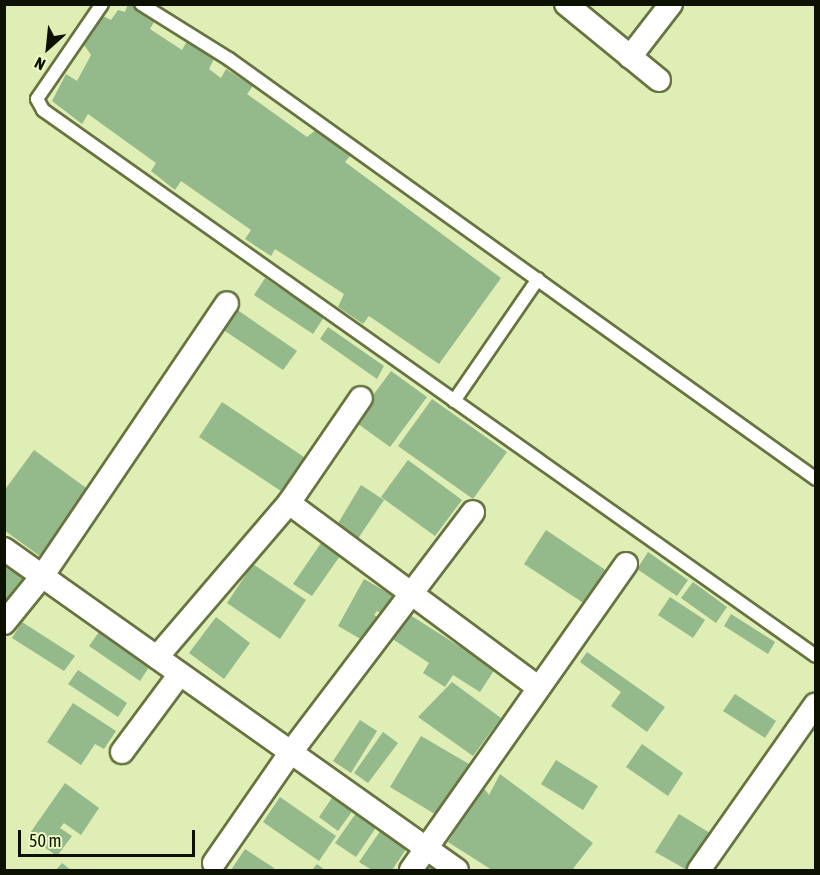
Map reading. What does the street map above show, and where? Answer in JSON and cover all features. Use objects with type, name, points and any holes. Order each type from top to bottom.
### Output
[{"type":"street","points":[[566,4],[659,80]]},
{"type":"street","points":[[630,57],[671,4]]},
{"type":"street","points":[[4,623],[43,575],[227,303]]},
{"type":"street","points":[[157,657],[289,503],[362,398]]},
{"type":"street","points":[[289,503],[414,593],[538,687]]},
{"type":"street","points":[[214,863],[291,752],[414,593],[473,512]]},
{"type":"street","points":[[4,549],[457,870]]},
{"type":"street","points":[[411,870],[626,564]]},
{"type":"street","points":[[122,752],[180,674]]},
{"type":"street","points":[[699,870],[815,705]]},
{"type":"lane","points":[[102,4],[37,99],[44,110],[816,656]]},
{"type":"lane","points":[[141,4],[229,59],[816,479]]},
{"type":"lane","points":[[454,401],[538,279]]},
{"type":"building","points":[[128,4],[136,4],[157,17],[150,29],[182,50],[187,41],[214,59],[209,69],[221,78],[226,69],[253,86],[247,94],[307,137],[317,129],[351,155],[345,162],[501,278],[439,364],[369,316],[363,324],[338,307],[344,294],[275,249],[271,256],[245,239],[251,230],[181,181],[175,190],[151,171],[156,163],[88,114],[82,124],[52,101],[66,74],[77,81],[91,55],[84,45],[103,16],[111,20],[118,10],[125,12]]},
{"type":"building","points":[[265,278],[324,317],[313,334],[254,295]]},
{"type":"building","points":[[236,309],[297,351],[283,370],[222,329]]},
{"type":"building","points":[[328,327],[384,366],[377,379],[320,339]]},
{"type":"building","points":[[391,371],[427,397],[390,447],[354,421]]},
{"type":"building","points":[[432,399],[507,452],[473,499],[398,446]]},
{"type":"building","points":[[222,402],[307,459],[284,493],[199,437]]},
{"type":"building","points":[[34,450],[89,490],[41,557],[4,530],[4,491]]},
{"type":"building","points":[[408,460],[462,500],[435,536],[381,497]]},
{"type":"building","points":[[361,485],[384,500],[357,540],[337,525]]},
{"type":"building","points":[[546,530],[607,571],[585,604],[524,564]]},
{"type":"building","points":[[321,543],[340,556],[312,596],[293,584]]},
{"type":"building","points":[[648,552],[688,580],[677,596],[637,569]]},
{"type":"building","points":[[4,553],[34,573],[12,604],[4,598]]},
{"type":"building","points":[[253,564],[306,600],[280,639],[227,603]]},
{"type":"building","points":[[364,579],[401,600],[390,618],[377,611],[374,615],[382,619],[366,642],[338,626]]},
{"type":"building","points":[[693,582],[727,607],[716,623],[681,598]]},
{"type":"building","points":[[670,597],[705,620],[693,638],[658,615]]},
{"type":"building","points":[[407,613],[495,669],[480,692],[453,675],[445,687],[423,673],[429,663],[391,638]]},
{"type":"building","points":[[731,614],[775,642],[768,654],[724,626]]},
{"type":"building","points":[[216,617],[250,643],[224,679],[189,653]]},
{"type":"building","points":[[22,622],[75,656],[64,671],[12,638]]},
{"type":"building","points":[[101,629],[151,664],[140,681],[89,646]]},
{"type":"building","points":[[587,652],[665,707],[647,732],[611,706],[621,692],[580,662]]},
{"type":"building","points":[[78,670],[127,703],[118,717],[68,684]]},
{"type":"building","points":[[452,682],[501,718],[473,756],[418,717]]},
{"type":"building","points":[[735,694],[776,721],[765,738],[723,711]]},
{"type":"building","points":[[73,703],[116,731],[104,749],[95,744],[81,765],[47,742]]},
{"type":"building","points":[[360,720],[377,731],[351,773],[333,761]]},
{"type":"building","points":[[383,732],[398,743],[368,783],[354,773]]},
{"type":"building","points":[[421,736],[469,764],[438,816],[390,787]]},
{"type":"building","points":[[642,744],[683,773],[668,796],[626,767]]},
{"type":"building","points":[[556,760],[598,786],[583,810],[541,784]]},
{"type":"building","points":[[500,774],[593,843],[572,870],[492,870],[448,842],[483,787],[489,795]]},
{"type":"building","points":[[65,783],[99,808],[81,835],[64,823],[60,828],[72,836],[57,856],[28,836]]},
{"type":"building","points":[[336,792],[356,806],[338,831],[319,817]]},
{"type":"building","points":[[280,797],[336,836],[319,861],[263,822]]},
{"type":"building","points":[[359,809],[379,823],[356,857],[335,843]]},
{"type":"building","points":[[679,814],[710,833],[687,870],[655,852]]},
{"type":"building","points":[[383,827],[409,845],[392,870],[372,870],[359,862]]},
{"type":"building","points":[[245,849],[274,868],[273,870],[231,870]]},
{"type":"building","points":[[429,857],[448,870],[420,870]]},
{"type":"building","points":[[62,863],[71,870],[56,870]]},
{"type":"building","points":[[317,864],[325,870],[312,870]]}]
